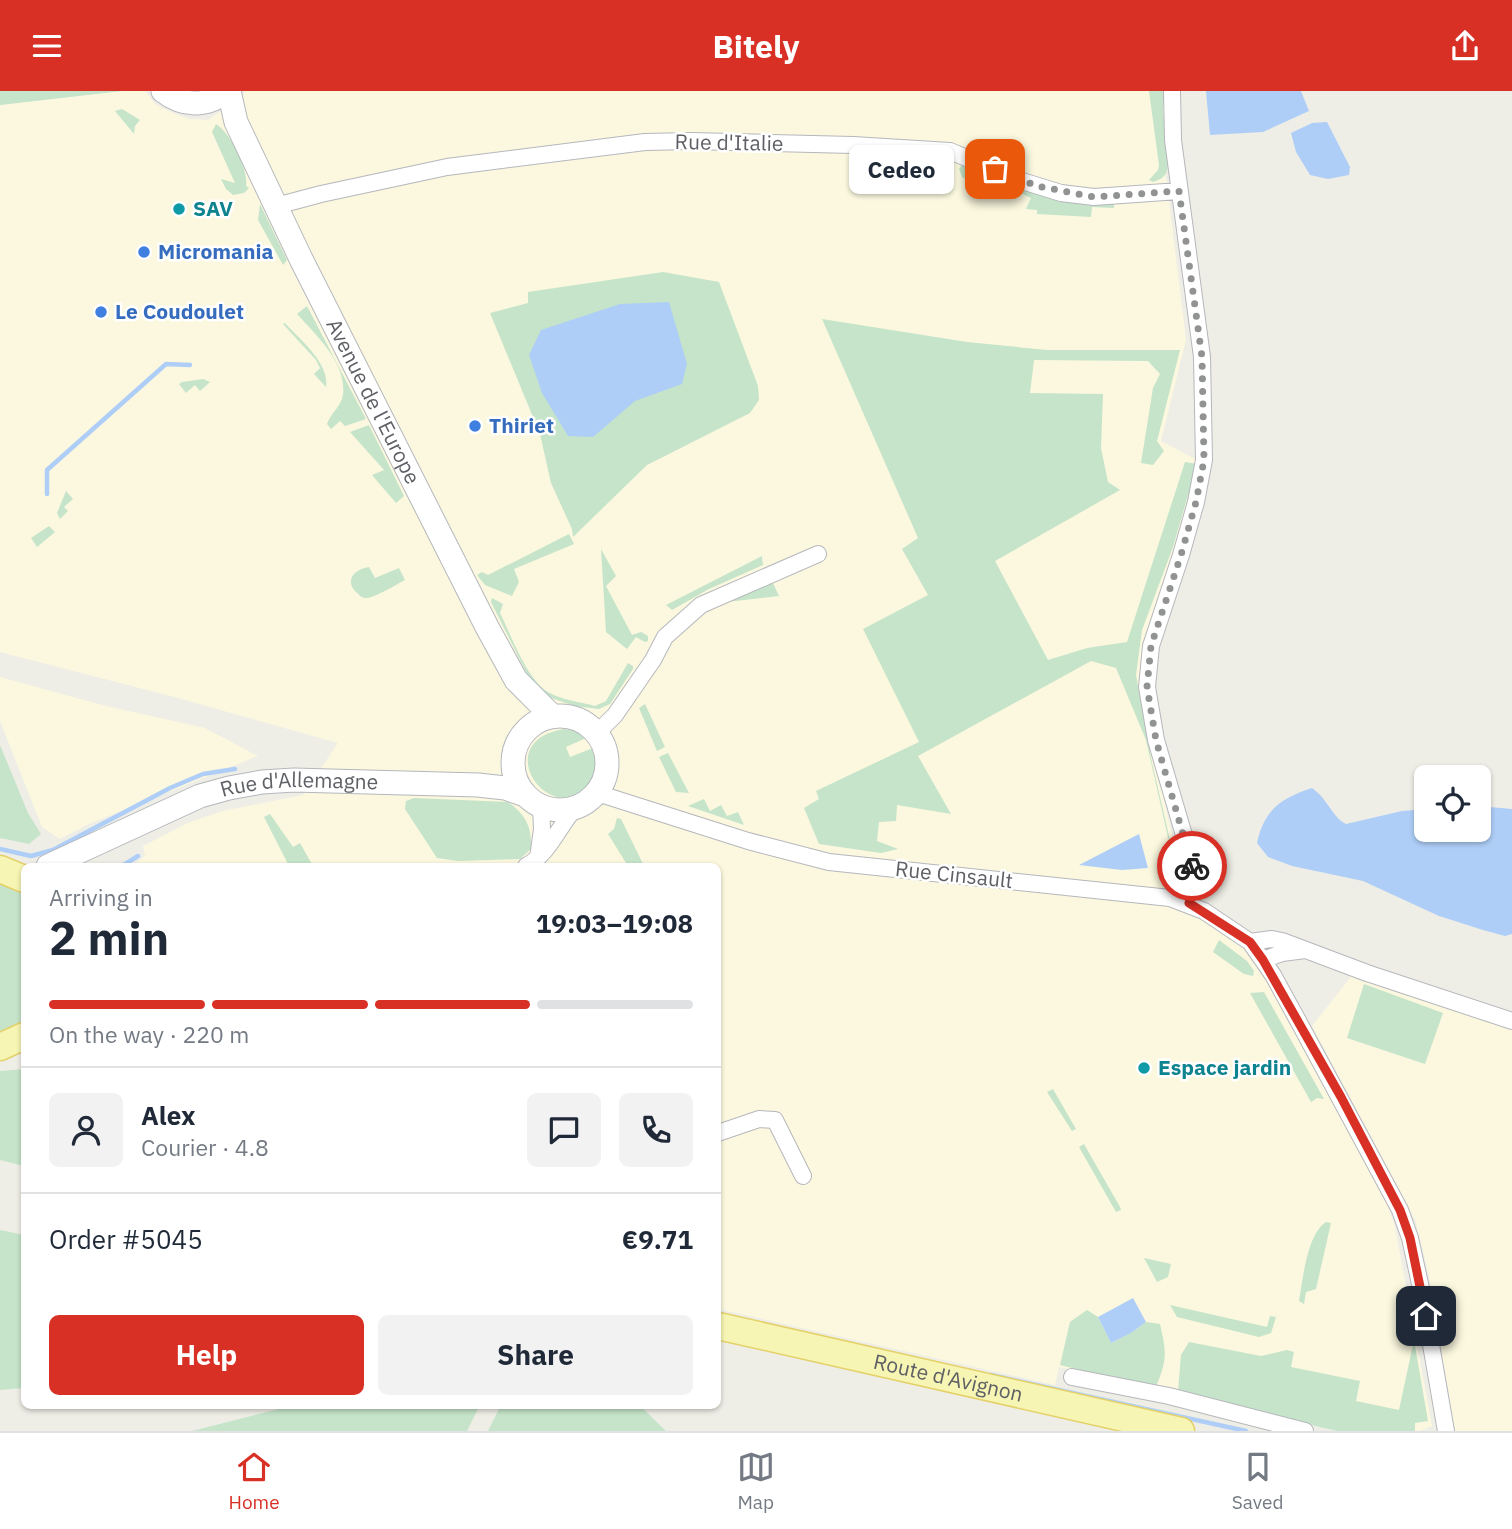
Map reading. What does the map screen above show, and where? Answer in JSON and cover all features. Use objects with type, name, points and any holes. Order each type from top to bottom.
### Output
[{"type":"main road","name":"Route d'Avignon","points":[[721,1328],[1181,1431]]},
{"type":"main road","name":"Route d'Avignon","points":[[721,1346],[1102,1431]]},
{"type":"street","points":[[163,91],[177,100],[192,104],[220,95]]},
{"type":"street","points":[[1172,91],[1173,140],[1202,357],[1204,460],[1196,502],[1181,555],[1151,646],[1147,687],[1156,740],[1191,859],[1195,886],[1189,903]]},
{"type":"street","name":"Avenue de l'Europe","points":[[220,95],[236,121],[337,334],[516,680],[522,704],[524,732]]},
{"type":"street","name":"Rue d'Italie","points":[[276,207],[332,191],[447,167],[638,143],[691,141],[853,145],[950,151],[1028,183],[1061,193],[1094,197],[1179,191]]},
{"type":"street","points":[[597,733],[615,715],[653,660],[665,637],[701,605],[818,554]]},
{"type":"street","name":"Avenue de l'Europe","points":[[516,680],[552,716]]},
{"type":"street","points":[[532,863],[542,829],[533,801],[517,782],[512,763],[524,732],[538,721],[552,716],[573,717],[589,725],[605,747],[607,760],[606,776],[597,793],[576,807],[558,810],[533,801]]},
{"type":"street","points":[[478,785],[512,763]]},
{"type":"street","name":"Rue d'Allemagne","points":[[55,863],[200,796],[262,782],[294,780],[478,785],[505,787],[533,801]]},
{"type":"street","name":"Rue Cinsault","points":[[597,793],[748,841],[829,862],[1149,895],[1189,903],[1250,942]]},
{"type":"street","points":[[532,863],[554,840],[576,807]]},
{"type":"street","name":"Rue d'Allemagne","points":[[92,863],[129,831]]},
{"type":"street","points":[[1446,1431],[1422,1293],[1410,1238],[1400,1210],[1341,1097],[1250,942],[1272,939],[1307,949],[1367,973],[1512,1020]]},
{"type":"street","points":[[1263,960],[1282,953],[1307,949]]},
{"type":"street","points":[[721,1132],[759,1119],[775,1120],[803,1176]]},
{"type":"street","points":[[1072,1377],[1169,1396],[1305,1431]]},
{"type":"shaded area","points":[[122,91],[145,91],[155,104],[166,110],[189,119],[208,120],[243,96],[245,91],[1164,91],[1165,168],[1186,340],[1161,441],[1201,462],[1142,649],[1141,697],[1188,907],[1228,932],[1255,956],[1380,1183],[1395,1227],[1432,1426],[1420,1431],[1337,1431],[1059,1367],[1055,1385],[721,1310],[721,863],[135,863],[145,856],[143,846],[188,823],[222,811],[303,795],[338,743],[0,652],[0,105]]},
{"type":"shaded area","points":[[0,677],[106,706],[205,728],[258,756],[89,824],[60,839],[42,827],[0,721]]},
{"type":"shaded area","points":[[1354,973],[1512,1029],[1512,1431],[1455,1431],[1428,1272],[1415,1219],[1312,1026]]},
{"type":"green space","points":[[0,91],[122,91],[0,105]]},
{"type":"green space","points":[[1149,91],[1165,91],[1163,108],[1168,165],[1164,177],[1153,182],[1149,180],[1159,165]]},
{"type":"green space","points":[[122,109],[140,120],[135,126],[134,134],[115,111]]},
{"type":"green space","points":[[216,124],[227,135],[242,161],[246,186],[249,188],[244,193],[233,195],[221,179],[235,183],[212,132]]},
{"type":"green space","points":[[962,165],[1087,203],[1114,204],[1114,208],[1092,207],[1091,217],[1037,214],[1037,210],[1026,209],[1031,198],[972,169],[965,179],[959,169]]},
{"type":"green space","points":[[260,204],[287,260],[283,265],[258,220]]},
{"type":"green space","points":[[663,272],[719,282],[758,386],[759,400],[750,413],[647,465],[573,537],[551,483],[540,434],[490,313],[528,303],[528,292]]},
{"type":"green space","points":[[307,306],[366,419],[345,426],[340,421],[331,429],[327,424],[342,399],[343,383],[329,350],[297,314]]},
{"type":"green space","points":[[822,319],[967,342],[1047,350],[1180,350],[1157,441],[1164,451],[1153,465],[1141,463],[1153,388],[1160,374],[1148,361],[1034,360],[1030,393],[1103,394],[1101,448],[1108,482],[1120,490],[995,561],[1048,660],[1087,648],[1127,642],[1185,462],[1197,464],[1173,547],[1142,630],[1136,675],[1151,758],[1177,870],[1170,882],[1160,880],[1162,868],[1174,864],[1146,740],[1116,668],[1091,661],[918,756],[951,814],[897,805],[896,821],[879,822],[877,841],[898,849],[881,853],[819,844],[804,808],[819,799],[816,791],[919,742],[863,629],[928,595],[902,549],[918,538]]},
{"type":"green space","points":[[285,323],[318,360],[326,378],[326,387],[314,374],[320,368],[316,360],[283,324]]},
{"type":"green space","points":[[203,379],[210,382],[200,391],[195,385],[186,393],[179,384],[182,382]]},
{"type":"green space","points":[[369,425],[404,496],[396,503],[372,475],[384,470],[350,432]]},
{"type":"green space","points":[[66,491],[73,499],[64,507],[68,511],[60,519],[57,513]]},
{"type":"green space","points":[[49,526],[55,532],[37,547],[31,538]]},
{"type":"green space","points":[[569,534],[574,544],[514,569],[519,582],[512,596],[485,585],[477,575],[482,572],[488,575]]},
{"type":"green space","points":[[601,549],[616,576],[606,586],[632,635],[641,632],[648,636],[648,641],[645,642],[636,637],[627,649],[606,632]]},
{"type":"green space","points":[[762,556],[763,565],[709,589],[672,610],[666,605]]},
{"type":"green space","points":[[369,567],[375,578],[399,568],[405,580],[379,594],[364,598],[353,588],[351,579],[359,570]]},
{"type":"green space","points":[[772,581],[779,596],[726,602]]},
{"type":"green space","points":[[492,598],[503,604],[500,613],[526,668],[540,686],[553,695],[595,706],[606,701],[628,663],[633,666],[610,704],[599,709],[575,706],[542,695],[532,684],[491,602]]},
{"type":"green space","points":[[645,704],[665,747],[657,751],[639,708]]},
{"type":"green space","points":[[564,729],[575,731],[586,738],[566,747],[570,757],[593,748],[595,768],[588,785],[573,796],[558,797],[544,790],[533,779],[528,764],[530,750],[541,737]]},
{"type":"green space","points":[[0,745],[28,813],[41,834],[29,844],[0,838]]},
{"type":"green space","points":[[668,753],[689,793],[676,792],[659,757]]},
{"type":"green space","points":[[414,798],[508,802],[527,822],[531,849],[520,859],[458,861],[437,858],[405,809],[406,801]]},
{"type":"green space","points":[[704,799],[710,811],[721,805],[727,816],[738,812],[744,825],[688,806]]},
{"type":"green space","points":[[270,814],[293,847],[300,843],[311,863],[287,863],[264,817]]},
{"type":"green space","points":[[617,818],[621,819],[643,863],[626,863],[608,834],[614,829]]},
{"type":"green space","points":[[0,881],[21,892],[21,1024],[0,1035]]},
{"type":"green space","points":[[1219,940],[1247,961],[1254,971],[1253,976],[1244,974],[1213,952]]},
{"type":"green space","points":[[1364,984],[1443,1013],[1425,1064],[1347,1038]]},
{"type":"green space","points":[[1264,992],[1324,1099],[1317,1098],[1311,1102],[1250,993]]},
{"type":"green space","points":[[21,1069],[21,1165],[0,1160],[0,1071]]},
{"type":"green space","points":[[1053,1089],[1076,1129],[1072,1131],[1047,1092]]},
{"type":"green space","points":[[1084,1144],[1121,1210],[1116,1212],[1079,1147]]},
{"type":"green space","points":[[1326,1222],[1331,1223],[1316,1289],[1306,1292],[1304,1304],[1299,1301],[1310,1246],[1314,1236]]},
{"type":"green space","points":[[0,1230],[21,1234],[21,1388],[0,1390]]},
{"type":"green space","points":[[1144,1258],[1171,1264],[1168,1277],[1157,1282]]},
{"type":"green space","points":[[1170,1305],[1267,1327],[1270,1316],[1276,1317],[1271,1333],[1259,1337],[1177,1317]]},
{"type":"green space","points":[[1087,1310],[1098,1317],[1111,1343],[1146,1322],[1160,1324],[1165,1357],[1155,1389],[1060,1365],[1070,1322]]},
{"type":"green space","points":[[1414,1340],[1428,1421],[1415,1423],[1415,1431],[1337,1431],[1196,1398],[1178,1391],[1181,1355],[1189,1342],[1261,1356],[1287,1350],[1294,1352],[1291,1367],[1360,1381],[1356,1401],[1399,1410]]},
{"type":"green space","points":[[279,1409],[478,1409],[467,1431],[192,1431]]},
{"type":"green space","points":[[499,1409],[643,1409],[666,1431],[488,1431]]},
{"type":"water","points":[[1206,91],[1301,91],[1309,111],[1263,132],[1210,135]]},
{"type":"water","points":[[1327,122],[1350,167],[1349,175],[1328,179],[1310,175],[1296,152],[1291,133],[1312,123]]},
{"type":"water","points":[[669,302],[687,364],[682,384],[635,401],[593,437],[568,436],[542,393],[529,355],[541,330],[620,304]]},
{"type":"water","points":[[1312,788],[1346,824],[1414,810],[1414,842],[1491,842],[1491,807],[1512,809],[1512,934],[1505,936],[1439,916],[1363,881],[1292,866],[1268,857],[1257,843],[1260,832],[1275,807],[1291,796]]},
{"type":"water","points":[[1139,834],[1148,868],[1122,870],[1079,865]]},
{"type":"water","points":[[1133,1298],[1146,1322],[1111,1343],[1098,1317]]},
{"type":"waterway","points":[[47,494],[47,470],[166,364],[190,365]]},
{"type":"waterway","points":[[0,849],[31,856],[53,850],[170,788],[203,774],[235,769]]},
{"type":"waterway","points":[[127,863],[138,856]]},
{"type":"waterway","points":[[991,1375],[1246,1431]]},
{"type":"way so far","points":[[995,169],[1019,180],[1061,193],[1094,197],[1179,191],[1202,357],[1204,460],[1196,502],[1181,555],[1151,646],[1147,687],[1156,740],[1192,866]]},
{"type":"place","name":"Cedeo","points":[[995,169]]},
{"type":"place","name":"SAV","points":[[179,209]]},
{"type":"place","name":"Micromania","points":[[144,252]]},
{"type":"place","name":"Le Coudoulet","points":[[101,312]]},
{"type":"place","name":"Thiriet","points":[[475,426]]},
{"type":"place","name":"Espace jardin","points":[[1144,1068]]},
{"type":"route","points":[[1192,866],[1195,886],[1189,903],[1250,942],[1263,960],[1341,1097],[1400,1210],[1410,1238],[1426,1316]]}]
